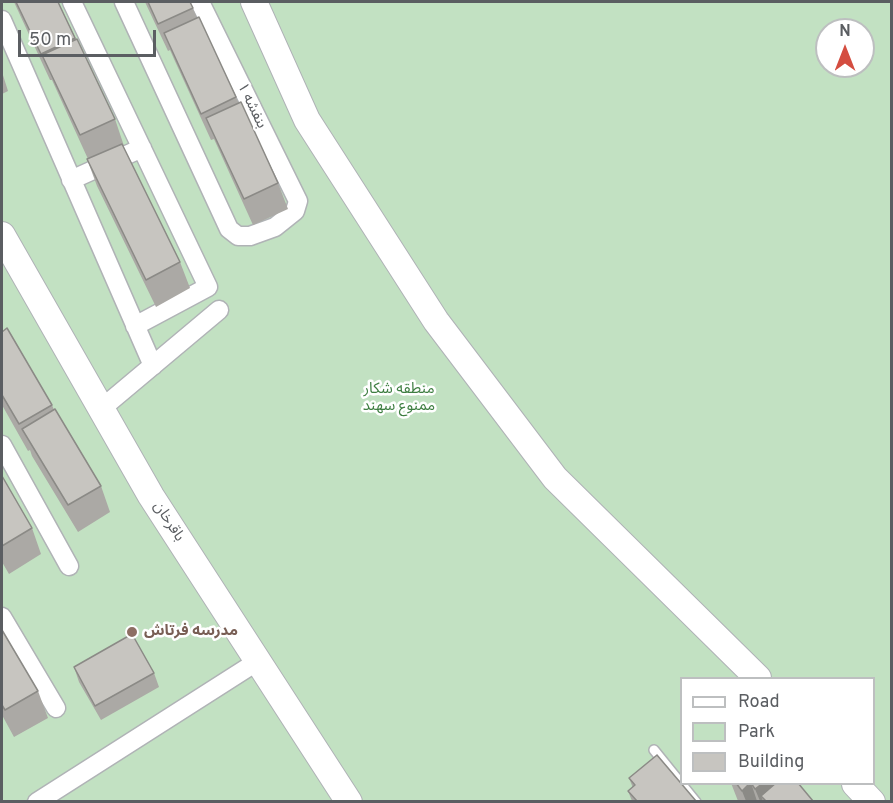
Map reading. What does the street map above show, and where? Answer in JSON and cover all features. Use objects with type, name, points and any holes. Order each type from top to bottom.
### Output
[{"type":"street","points":[[72,2],[208,287],[135,326]]},
{"type":"street","name":"بنفشه ۱","points":[[124,2],[229,229],[238,236],[250,236],[275,226],[295,211],[298,201],[200,2]]},
{"type":"street","points":[[254,2],[307,120],[436,321],[555,478],[757,677]]},
{"type":"street","points":[[2,20],[153,366]]},
{"type":"street","points":[[72,180],[142,148]]},
{"type":"street","name":"باقرخان","points":[[2,235],[151,496],[349,801]]},
{"type":"street","points":[[102,409],[219,310]]},
{"type":"street","points":[[2,445],[69,566]]},
{"type":"street","points":[[2,617],[56,708]]},
{"type":"street","points":[[38,801],[258,662]]},
{"type":"street","points":[[857,785],[872,801]]},
{"type":"lane","points":[[654,750],[680,782]]},
{"type":"lane","points":[[683,785],[696,801]]},
{"type":"green space","name":"منطقه شکار ممنوع سهند","points":[[2,2],[891,2],[891,801],[2,801]]},
{"type":"building","points":[[16,2],[58,2],[75,38],[41,54]]},
{"type":"building","points":[[148,2],[190,2],[193,8],[158,24]]},
{"type":"building","points":[[199,17],[236,97],[201,114],[164,33]]},
{"type":"building","points":[[77,39],[115,119],[80,135],[42,55]]},
{"type":"building","points":[[241,102],[278,183],[244,199],[206,118]]},
{"type":"building","points":[[122,144],[180,262],[146,280],[87,159]]},
{"type":"building","points":[[7,328],[52,405],[19,424],[2,395],[2,332]]},
{"type":"building","points":[[55,409],[101,486],[68,505],[22,429]]},
{"type":"building","points":[[2,476],[32,528],[2,546]]},
{"type":"building","points":[[2,630],[38,691],[5,710],[2,705]]},
{"type":"building","points":[[132,634],[154,673],[95,706],[74,667]]},
{"type":"building","points":[[657,755],[680,785],[696,801],[637,801],[628,791],[635,785],[629,778]]},
{"type":"building","points":[[738,785],[748,785],[742,791]]},
{"type":"building","points":[[774,785],[800,785],[813,801],[766,801],[761,796]]},
{"type":"place","name":"مدرسه فرتاش","points":[[132,632]]}]
